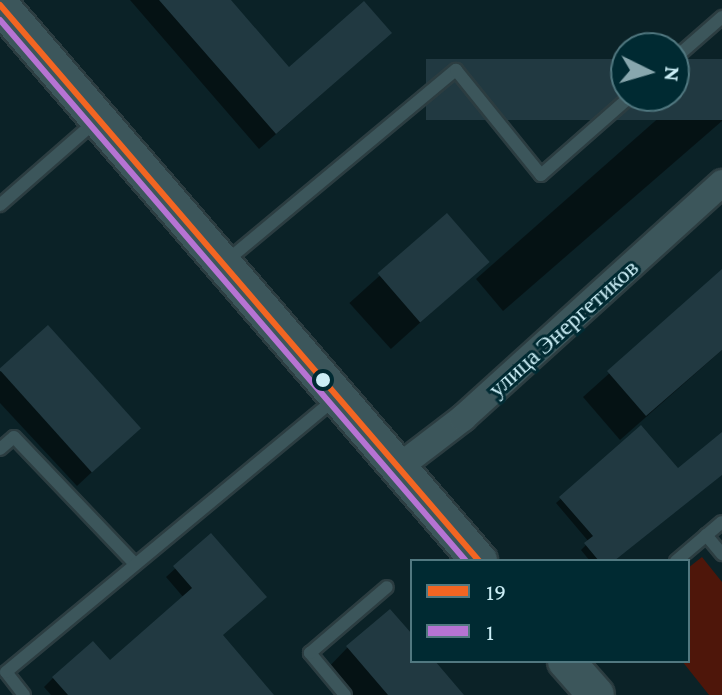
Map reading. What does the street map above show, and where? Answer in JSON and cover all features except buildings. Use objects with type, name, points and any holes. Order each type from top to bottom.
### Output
[{"type":"street","points":[[0,5],[477,559]]},
{"type":"street","name":"улица Энергетиков","points":[[399,467],[463,418],[722,183]]},
{"type":"street","points":[[568,663],[596,695]]},
{"type":"lane","points":[[690,45],[722,17]]},
{"type":"lane","points":[[223,264],[456,70],[541,175],[613,112]]},
{"type":"lane","points":[[0,205],[98,119]]},
{"type":"lane","points":[[24,695],[6,672],[337,397]]},
{"type":"lane","points":[[0,449],[14,437],[135,564]]},
{"type":"lane","points":[[678,559],[722,522]]},
{"type":"lane","points":[[706,535],[722,554]]},
{"type":"lane","points":[[345,695],[310,653],[387,587]]},
{"type":"shaded area","points":[[702,557],[722,582],[722,695],[709,695],[684,663],[690,663],[690,566]]},
{"type":"transit line","name":"19","points":[[0,5],[477,559]]},
{"type":"transit line","name":"1","points":[[0,20],[464,559]]}]
